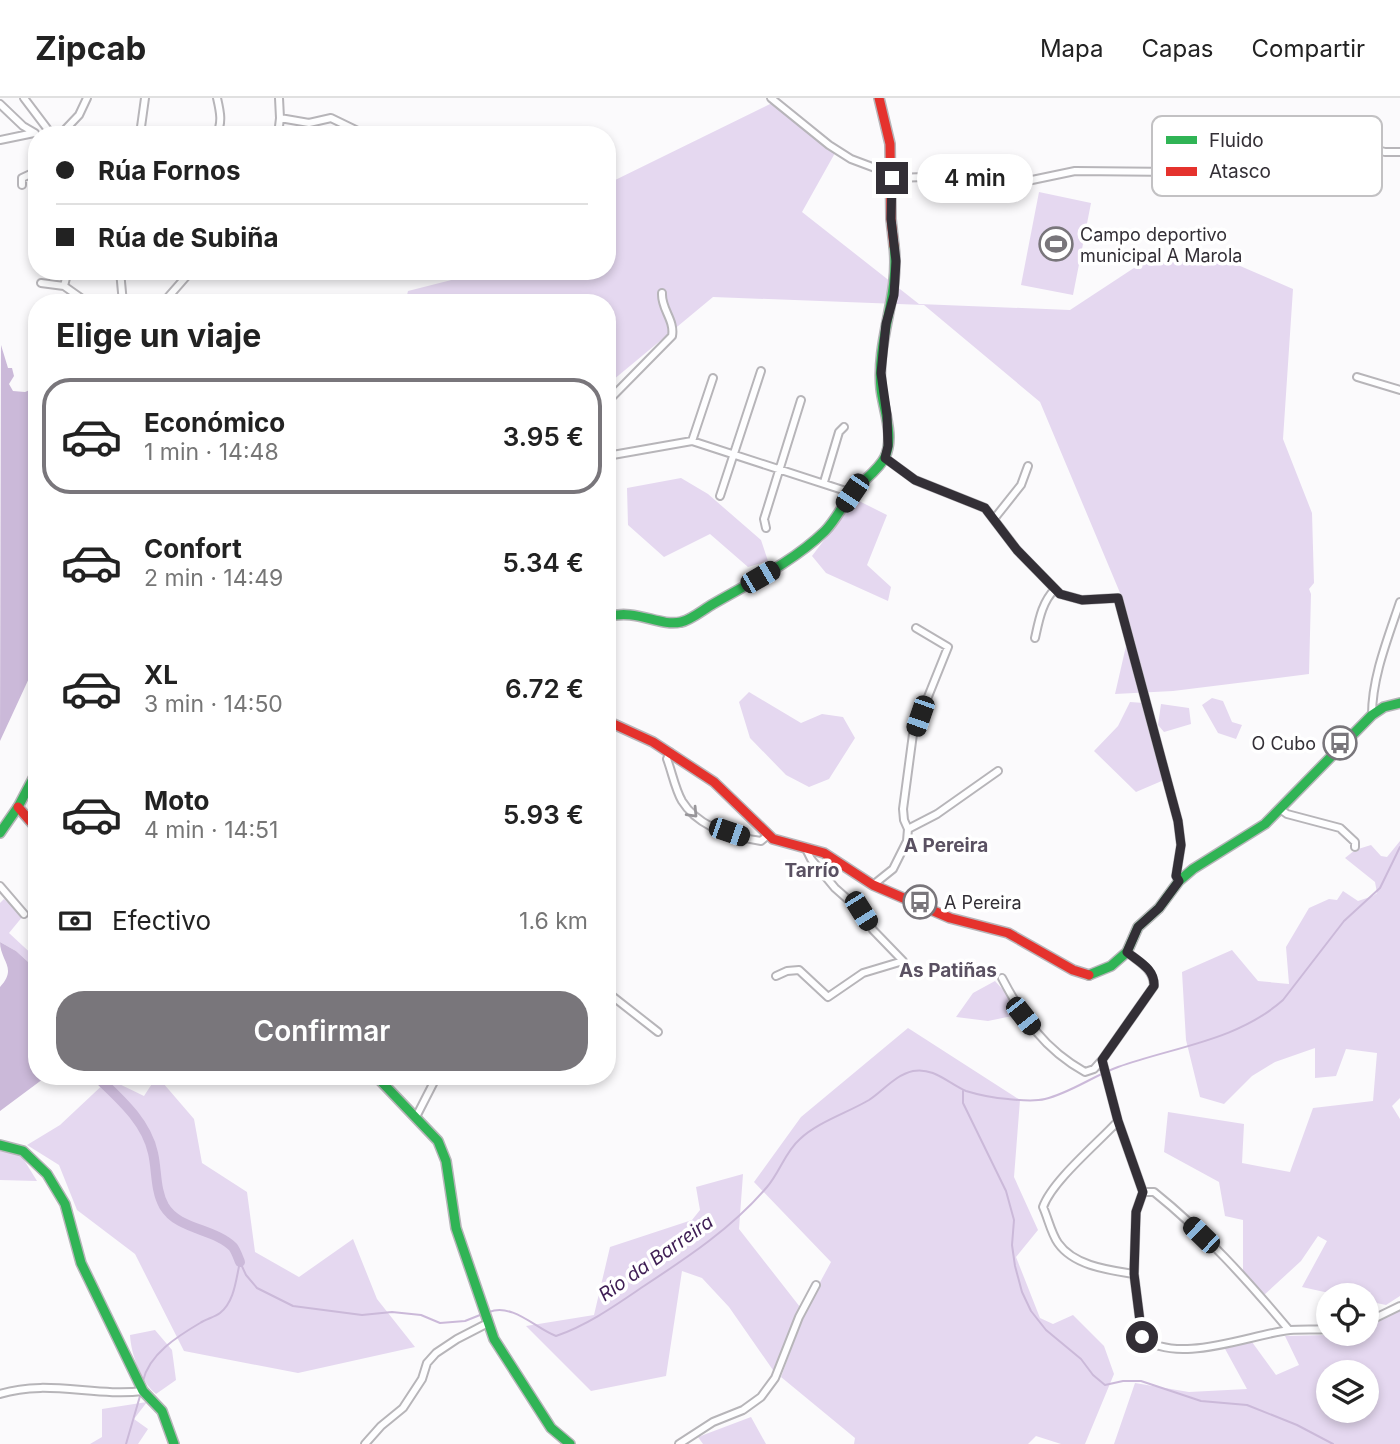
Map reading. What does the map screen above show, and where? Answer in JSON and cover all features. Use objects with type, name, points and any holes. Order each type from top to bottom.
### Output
[{"type":"street","points":[[24,98],[45,126]]},
{"type":"street","points":[[69,126],[79,115],[88,98]]},
{"type":"street","points":[[141,126],[145,98]]},
{"type":"street","points":[[217,98],[220,126]]},
{"type":"street","points":[[279,98],[279,126]]},
{"type":"street","points":[[771,98],[829,145],[851,159],[892,176],[998,184],[1075,171],[1152,172]]},
{"type":"street","points":[[616,614],[670,623],[681,622],[776,568],[827,529],[852,493],[885,458],[888,446],[887,415],[881,373],[886,324],[894,295],[896,261],[891,219],[890,144],[878,98]]},
{"type":"street","points":[[0,104],[28,129]]},
{"type":"street","points":[[280,118],[309,123],[331,118],[347,126]]},
{"type":"street","points":[[0,140],[28,135]]},
{"type":"street","points":[[1382,151],[1400,152]]},
{"type":"street","points":[[22,185],[22,178],[28,175]]},
{"type":"street","points":[[64,286],[66,280]]},
{"type":"street","points":[[171,294],[183,280]]},
{"type":"street","points":[[41,282],[64,286],[75,294]]},
{"type":"street","points":[[616,393],[672,336],[673,328],[661,304],[662,293]]},
{"type":"street","points":[[720,496],[761,370]]},
{"type":"street","points":[[692,441],[713,377]]},
{"type":"street","points":[[1357,377],[1400,390]]},
{"type":"street","points":[[766,528],[764,519],[801,400]]},
{"type":"street","points":[[824,482],[839,432],[844,426]]},
{"type":"street","points":[[616,454],[692,441],[852,493]]},
{"type":"street","points":[[885,458],[915,480],[985,508],[1017,550],[1060,594],[1082,600],[1118,598],[1178,821],[1181,845],[1176,876],[1179,881]]},
{"type":"street","points":[[994,519],[1021,485],[1028,466]]},
{"type":"street","points":[[1035,638],[1043,606],[1055,589]]},
{"type":"street","points":[[1372,715],[1372,700],[1386,643],[1400,602]]},
{"type":"street","points":[[873,886],[893,869],[907,841],[908,829],[903,809],[913,734],[948,647],[916,628]]},
{"type":"street","points":[[616,725],[670,752],[714,782],[773,839],[824,853],[873,886],[950,918],[1008,933],[1081,974],[1090,975],[1101,972],[1127,952],[1138,927],[1159,908],[1179,881],[1193,869],[1265,824],[1372,715],[1384,707],[1400,703]]},
{"type":"street","points":[[670,752],[667,759],[682,801],[699,820],[750,839],[761,841],[768,835]]},
{"type":"street","points":[[908,829],[937,814],[998,771]]},
{"type":"street","points":[[0,833],[28,788]]},
{"type":"street","points":[[18,807],[28,819]]},
{"type":"street","points":[[1280,809],[1287,814],[1340,828],[1349,834],[1355,847]]},
{"type":"street","points":[[776,976],[787,971],[799,971],[828,997],[863,973],[903,961],[873,930],[861,911],[835,888],[811,859],[805,847]]},
{"type":"street","points":[[0,886],[24,914]]},
{"type":"street","points":[[1002,978],[1034,1031],[1085,1072],[1094,1069],[1102,1060],[1154,986],[1154,978],[1149,969],[1127,952]]},
{"type":"street","points":[[616,999],[658,1032]]},
{"type":"street","points":[[1102,1060],[1118,1121],[1143,1192],[1136,1212],[1134,1274],[1142,1337],[1148,1342],[1171,1347],[1216,1347],[1289,1330],[1316,1330]]},
{"type":"street","points":[[384,1085],[400,1104],[433,1133],[443,1151],[456,1228],[494,1339],[551,1428],[570,1444]]},
{"type":"street","points":[[416,1117],[432,1085]]},
{"type":"street","points":[[1118,1121],[1061,1180],[1043,1207],[1057,1242],[1066,1252],[1081,1261],[1134,1274]]},
{"type":"street","points":[[0,1145],[23,1151],[47,1174],[65,1204],[81,1263],[143,1391],[162,1411],[174,1444]]},
{"type":"street","points":[[1143,1192],[1154,1192],[1187,1221],[1244,1278],[1289,1330]]},
{"type":"street","points":[[679,1444],[713,1422],[743,1410],[761,1397],[775,1378],[795,1325],[816,1285]]},
{"type":"street","points":[[1379,1316],[1400,1306]]},
{"type":"street","points":[[365,1444],[403,1408],[422,1379],[427,1363],[436,1353],[488,1323]]},
{"type":"street","points":[[0,1394],[18,1388],[47,1387],[126,1393],[143,1391]]},
{"type":"shaded area","points":[[772,103],[835,153],[802,212],[919,304],[1070,310],[1140,264],[1224,259],[1293,289],[1283,439],[1312,513],[1314,583],[1309,589],[1309,674],[1173,691],[1115,694],[1126,646],[1123,600],[1040,402],[924,305],[713,297],[616,378],[616,294],[407,294],[408,291],[451,280],[616,280],[616,180]]},
{"type":"shaded area","name":"Campo deportivo municipal A Marola","points":[[1039,192],[1091,203],[1073,295],[1021,285]]},
{"type":"shaded area","points":[[1,345],[8,368],[12,368],[14,376],[9,384],[13,391],[28,391],[28,680],[0,741]]},
{"type":"shaded area","points":[[681,478],[708,494],[761,540],[768,561],[748,567],[710,534],[664,557],[628,525],[627,488]]},
{"type":"shaded area","points":[[855,499],[887,515],[867,565],[891,587],[888,601],[826,573],[812,556]]},
{"type":"shaded area","points":[[749,692],[801,723],[822,714],[843,717],[855,738],[829,779],[809,787],[786,775],[750,738],[739,702]]},
{"type":"shaded area","points":[[1212,698],[1223,701],[1232,722],[1242,725],[1236,739],[1218,733],[1202,705]]},
{"type":"shaded area","points":[[1130,702],[1144,703],[1164,780],[1136,792],[1094,751],[1118,726]]},
{"type":"shaded area","points":[[1161,704],[1189,708],[1191,724],[1164,732],[1158,725]]},
{"type":"shaded area","points":[[1400,841],[1400,1098],[1392,1106],[1400,1119],[1400,1296],[1386,1305],[1379,1304],[1379,1283],[1316,1283],[1316,1290],[1302,1287],[1327,1241],[1318,1236],[1301,1261],[1263,1296],[1243,1271],[1243,1220],[1225,1216],[1219,1182],[1164,1152],[1168,1112],[1244,1124],[1242,1163],[1290,1172],[1313,1108],[1373,1101],[1377,1053],[1346,1049],[1336,1076],[1315,1078],[1315,1048],[1275,1062],[1252,1076],[1224,1104],[1200,1097],[1186,1040],[1182,972],[1232,950],[1258,981],[1289,984],[1286,947],[1309,908],[1329,899],[1337,900],[1343,891],[1358,901],[1377,893],[1375,882],[1345,858],[1355,850],[1371,845],[1381,856],[1387,857]]},
{"type":"shaded area","points":[[4,899],[23,916],[9,933],[28,951],[28,962],[0,942],[0,903]]},
{"type":"shaded area","points":[[0,942],[28,962],[28,1085],[35,1085],[0,1111],[0,987],[8,975]]},
{"type":"shaded area","points":[[995,981],[1006,993],[1017,1015],[988,1021],[956,1017],[973,993]]},
{"type":"shaded area","points":[[908,1028],[1020,1100],[1014,1177],[1038,1230],[1016,1257],[1040,1318],[1053,1324],[1073,1315],[1104,1346],[1114,1374],[1085,1444],[1061,1444],[1036,1436],[1028,1444],[854,1444],[855,1438],[781,1377],[806,1308],[831,1262],[754,1182],[801,1117]]},
{"type":"shaded area","points":[[103,1085],[121,1085],[144,1096],[151,1085],[165,1085],[194,1119],[202,1163],[247,1192],[255,1252],[299,1277],[353,1239],[377,1299],[415,1347],[298,1373],[184,1351],[135,1254],[77,1210],[59,1165],[27,1145],[60,1125]]},
{"type":"shaded area","points":[[0,1151],[21,1155],[37,1181],[0,1180]]},
{"type":"shaded area","points":[[743,1174],[739,1229],[800,1307],[775,1373],[729,1307],[702,1278],[682,1271],[666,1376],[591,1391],[526,1326],[594,1315],[610,1247],[692,1220],[700,1210],[696,1187]]},
{"type":"shaded area","points":[[1400,1310],[1400,1444],[1114,1444],[1135,1383],[1189,1392],[1247,1389],[1224,1347],[1252,1342],[1276,1375],[1299,1365],[1285,1336],[1316,1335],[1316,1346],[1379,1346],[1379,1320]]},
{"type":"shaded area","points":[[155,1330],[172,1350],[176,1380],[156,1394],[138,1367],[130,1335]]},
{"type":"shaded area","points":[[147,1402],[134,1419],[148,1429],[138,1444],[90,1444],[102,1437],[102,1409]]},
{"type":"shaded area","points":[[751,1417],[766,1444],[703,1444],[698,1437]]},
{"type":"waterway","name":"Río da Barreira","points":[[489,1312],[507,1311],[556,1336],[591,1320],[677,1264],[724,1229],[767,1187],[790,1150],[807,1133],[869,1100],[907,1073],[928,1071],[966,1091],[987,1096],[1040,1100],[1063,1093],[1118,1067],[1204,1041],[1246,1025],[1283,1000],[1344,921],[1380,888],[1400,847]]},
{"type":"waterway","points":[[106,1085],[138,1120],[149,1141],[161,1200],[170,1214],[187,1225],[225,1241],[233,1247],[240,1262]]},
{"type":"waterway","points":[[963,1091],[963,1103],[1006,1191],[1014,1220],[1012,1245],[1022,1292],[1031,1311],[1046,1330],[1081,1359],[1093,1375],[1105,1385],[1141,1381],[1201,1401],[1247,1405],[1297,1425],[1333,1444]]},
{"type":"waterway","name":"Río da Barreira","points":[[240,1262],[257,1288],[293,1306],[362,1315],[392,1312],[421,1315],[440,1323],[465,1321],[480,1315]]},
{"type":"waterway","points":[[143,1381],[146,1371],[158,1354],[183,1334],[225,1308],[234,1289],[240,1262]]},
{"type":"waterway","points":[[126,1444],[140,1396]]},
{"type":"traffic: fast","points":[[616,615],[637,616],[673,623],[693,617],[771,571],[813,542],[829,527],[853,492],[879,466],[885,457],[889,440],[880,371],[894,282],[894,246]]},
{"type":"traffic: fast","points":[[1089,975],[1111,966],[1127,952],[1138,927],[1159,908],[1179,881],[1193,869],[1265,824],[1372,715],[1384,707],[1400,703]]},
{"type":"traffic: fast","points":[[0,833],[28,788]]},
{"type":"traffic: fast","points":[[385,1085],[438,1141],[446,1161],[456,1228],[494,1339],[551,1428],[570,1444]]},
{"type":"traffic: fast","points":[[0,1145],[23,1151],[47,1174],[65,1204],[81,1263],[143,1391],[162,1411],[174,1444]]},
{"type":"traffic: jam","points":[[879,98],[890,144],[894,246]]},
{"type":"traffic: jam","points":[[616,725],[653,742],[714,782],[773,839],[824,853],[873,885],[950,918],[1008,933],[1073,970],[1089,975]]},
{"type":"traffic: jam","points":[[18,807],[28,819]]},
{"type":"place","name":"Campo deportivo municipal A Marola","points":[[1056,244]]},
{"type":"place","name":"O Cubo","points":[[1340,743]]},
{"type":"place","name":"A Pereira","points":[[920,902]]},
{"type":"district","name":"A Pereira","points":[[946,845]]},
{"type":"district","name":"Tarrío","points":[[812,870]]},
{"type":"district","name":"As Patiñas","points":[[948,970]]},
{"type":"route","points":[[892,178],[891,219],[896,261],[894,295],[886,324],[881,373],[881,388],[887,415],[888,446],[885,458],[915,480],[985,508],[1017,550],[1060,594],[1082,600],[1118,598],[1178,821],[1181,845],[1176,876],[1179,881],[1159,908],[1138,927],[1127,952],[1149,969],[1154,978],[1154,986],[1102,1060],[1118,1121],[1143,1192],[1136,1212],[1134,1274],[1142,1337]]}]
